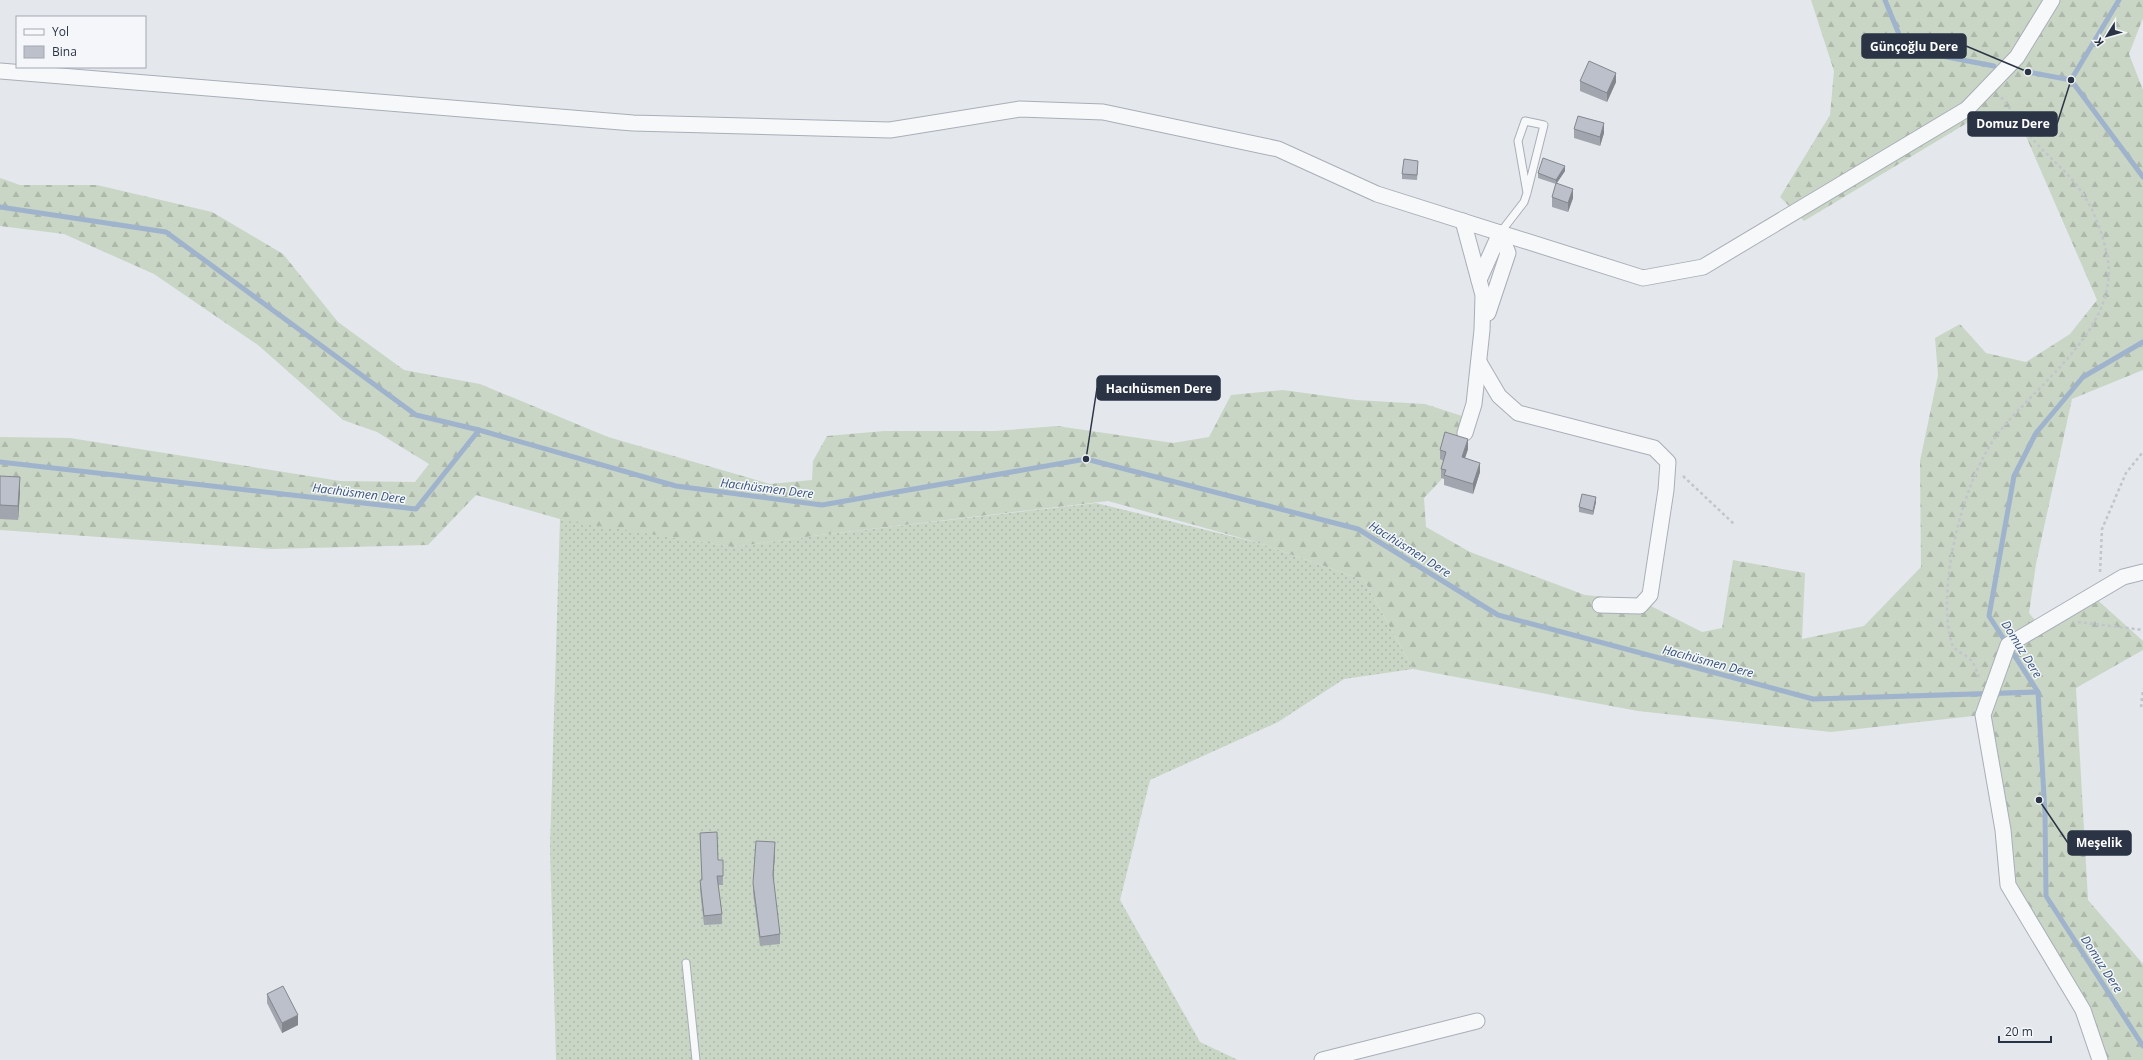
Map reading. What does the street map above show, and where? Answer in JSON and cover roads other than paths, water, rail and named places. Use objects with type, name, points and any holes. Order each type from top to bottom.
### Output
[{"type":"street","points":[[0,71],[633,123],[890,130],[1020,109],[1103,112],[1278,149],[1377,194],[1643,278],[1704,267],[1967,109],[2017,57],[2052,0]]},
{"type":"street","points":[[1463,221],[1483,295],[1482,330],[1474,404],[1465,433]]},
{"type":"street","points":[[1479,280],[1500,233]]},
{"type":"street","points":[[1482,330],[1508,253],[1500,233]]},
{"type":"street","points":[[1478,362],[1499,396],[1518,413],[1654,448],[1668,462],[1666,490],[1650,595],[1640,606],[1600,605]]},
{"type":"street","points":[[2100,1060],[2083,1010],[2008,885],[2003,830],[1983,715],[2008,645],[2123,577],[2143,572]]},
{"type":"street","points":[[1322,1060],[1477,1021]]},
{"type":"lane","points":[[1500,233],[1524,202],[1544,125],[1525,121],[1518,141],[1526,194]]},
{"type":"lane","points":[[686,962],[696,1060]]},
{"type":"waterway","points":[[1885,0],[1905,49],[1994,66]]},
{"type":"waterway","name":"Domuz Dere","points":[[2119,0],[2071,80],[2143,177]]},
{"type":"waterway","points":[[2028,72],[2071,80]]},
{"type":"waterway","points":[[0,207],[166,232],[416,415],[479,430]]},
{"type":"waterway","name":"Domuz Dere","points":[[2143,342],[2083,377],[2036,433],[2014,476],[1989,616],[2038,692],[2045,814],[2046,896],[2143,1046]]},
{"type":"waterway","name":"Hacıhüsmen Dere","points":[[0,462],[416,509],[479,430],[676,486],[822,505],[1086,459],[1358,529],[1498,615],[1813,699],[2038,692]]},
{"type":"place","name":"Günçoğlu Dere","points":[[2028,72]]},
{"type":"place","name":"Domuz Dere","points":[[2071,80]]},
{"type":"place","name":"Hacıhüsmen Dere","points":[[1086,459]]},
{"type":"place","name":"Meşelik","points":[[2039,800]]}]
